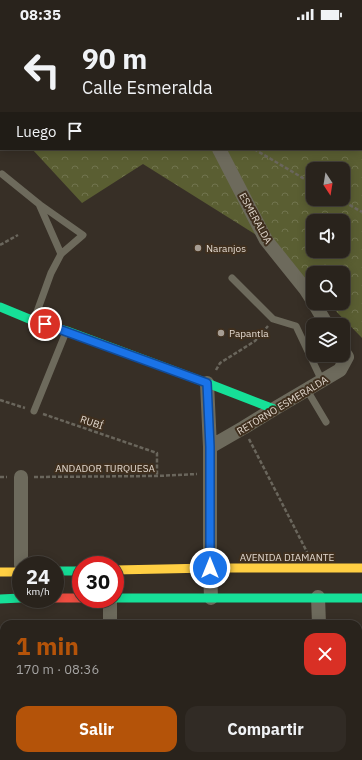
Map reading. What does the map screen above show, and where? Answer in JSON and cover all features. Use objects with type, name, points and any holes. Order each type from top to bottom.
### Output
[{"type":"main road","points":[[0,307],[274,408]]},
{"type":"main road","name":"AVENIDA DIAMANTE","points":[[124,570],[362,568]]},
{"type":"main road","points":[[0,572],[12,572]]},
{"type":"main road","points":[[0,598],[12,598]]},
{"type":"main road","points":[[124,598],[362,598]]},
{"type":"street","name":"ESMERALDA","points":[[220,150],[266,240],[306,290]]},
{"type":"street","name":"RETORNO ESMERALDA","points":[[210,447],[340,370],[342,362]]},
{"type":"street","points":[[207,383],[210,447],[210,568],[212,598]]},
{"type":"street","points":[[21,477],[21,556]]},
{"type":"street","points":[[318,598],[319,620]]},
{"type":"street","points":[[110,608],[110,620]]},
{"type":"lane","points":[[2,174],[39,204],[83,235],[61,254],[51,273],[34,320]]},
{"type":"lane","points":[[39,204],[61,254]]},
{"type":"lane","points":[[232,278],[273,319],[296,326],[322,381]]},
{"type":"lane","points":[[34,411],[67,331]]},
{"type":"lane","points":[[307,390],[326,422]]},
{"type":"path","points":[[256,150],[306,180]]},
{"type":"path","points":[[350,205],[362,212]]},
{"type":"path","points":[[0,245],[18,235]]},
{"type":"path","points":[[207,383],[220,363],[255,341],[273,319]]},
{"type":"path","name":"RUBÍ","points":[[0,400],[157,453],[157,476]]},
{"type":"path","points":[[243,428],[315,568]]},
{"type":"path","name":"ANDADOR TURQUESA","points":[[0,477],[157,476],[210,473]]},
{"type":"green space","points":[[33,150],[362,150],[362,338],[350,326],[350,318],[343,318],[335,310],[350,310],[350,266],[306,266],[306,281],[269,243],[143,164],[82,203]]},
{"type":"traffic: fast","points":[[0,307],[34,321],[67,331],[274,409]]},
{"type":"traffic: fast","points":[[64,571],[72,571]]},
{"type":"traffic: fast","points":[[0,599],[12,598]]},
{"type":"traffic: fast","points":[[124,598],[362,598]]},
{"type":"traffic: slow","points":[[124,570],[362,568]]},
{"type":"traffic: slow","points":[[0,572],[12,572]]},
{"type":"traffic: jam","points":[[64,598],[72,598]]},
{"type":"place","name":"Naranjos","points":[[198,248]]},
{"type":"place","name":"Papantla","points":[[221,333]]},
{"type":"route","points":[[45,324],[207,383],[210,447],[210,568]]}]
